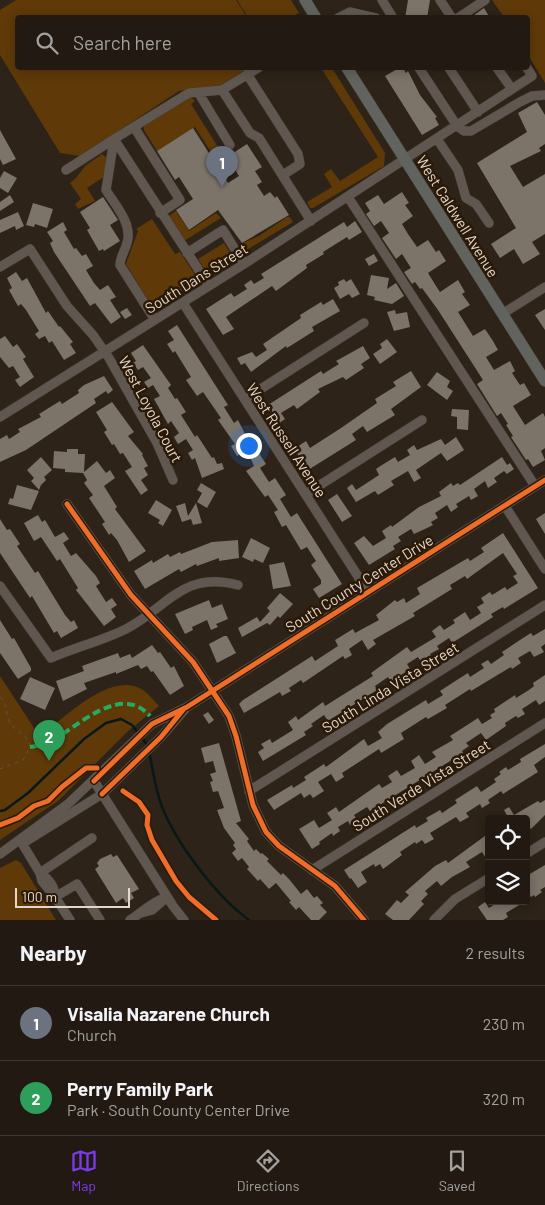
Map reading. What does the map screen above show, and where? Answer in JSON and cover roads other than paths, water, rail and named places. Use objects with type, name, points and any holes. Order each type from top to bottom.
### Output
[{"type":"main road","points":[[305,0],[314,15]]},
{"type":"main road","name":"West Caldwell Avenue","points":[[348,70],[545,381]]},
{"type":"street","points":[[382,0],[390,15]]},
{"type":"street","points":[[462,15],[485,0]]},
{"type":"street","points":[[444,1],[451,15]]},
{"type":"street","points":[[344,15],[350,12],[363,15]]},
{"type":"street","points":[[66,170],[189,93],[222,90],[254,70]]},
{"type":"street","points":[[420,70],[457,126],[464,131],[472,131],[532,96],[545,95]]},
{"type":"street","points":[[450,70],[478,112]]},
{"type":"street","points":[[498,70],[512,90]]},
{"type":"street","name":"South Dans Street","points":[[0,417],[183,303],[512,90],[532,76],[528,70]]},
{"type":"street","points":[[247,74],[298,154],[300,164],[283,175]]},
{"type":"street","points":[[222,90],[250,133],[259,138],[311,221]]},
{"type":"street","points":[[198,92],[230,145]]},
{"type":"street","points":[[134,127],[180,200],[160,213]]},
{"type":"street","points":[[114,139],[208,286]]},
{"type":"street","points":[[114,139],[106,190],[126,223],[128,232],[128,242],[120,265],[155,320]]},
{"type":"street","points":[[437,139],[458,170],[466,198],[476,204],[489,223]]},
{"type":"street","points":[[348,197],[535,486]]},
{"type":"street","points":[[187,253],[223,230],[244,264]]},
{"type":"street","name":"West Loyola Court","points":[[0,267],[30,249],[62,300],[105,352],[137,405],[157,443],[173,480]]},
{"type":"street","points":[[502,314],[545,287]]},
{"type":"street","name":"West Russell Avenue","points":[[183,303],[368,592]]},
{"type":"street","points":[[245,399],[364,323]]},
{"type":"street","points":[[306,494],[422,420]]},
{"type":"street","name":"South County Center Drive","points":[[21,842],[94,781],[152,724],[187,707],[545,480]]},
{"type":"street","points":[[66,504],[131,595],[193,662],[233,725],[249,791],[259,820],[266,832],[279,846],[335,886],[364,920]]},
{"type":"street","points":[[505,506],[545,569]]},
{"type":"street","points":[[0,586],[51,658],[80,646],[104,640],[128,628],[182,590],[206,582],[224,582],[238,585]]},
{"type":"street","name":"South Linda Vista Street","points":[[249,791],[545,605]]},
{"type":"street","name":"South County Center Drive","points":[[1,854],[43,832],[102,794],[161,737],[187,707]]},
{"type":"street","name":"South Verde Vista Street","points":[[312,870],[545,723]]},
{"type":"street","points":[[94,781],[167,897],[184,920]]},
{"type":"street","points":[[40,873],[92,838]]},
{"type":"street","points":[[21,842],[40,873],[42,881],[70,920]]},
{"type":"street","points":[[530,851],[545,842]]},
{"type":"street","points":[[434,920],[455,899],[485,880]]},
{"type":"street","points":[[55,897],[77,884],[100,920]]},
{"type":"street","points":[[130,920],[141,913],[152,910],[167,897]]},
{"type":"waterway","points":[[0,811],[5,810],[28,793],[84,739],[106,723],[121,719],[132,725],[148,746]]},
{"type":"waterway","points":[[149,752],[159,798],[176,835],[210,883],[236,910],[249,920]]},
{"type":"place","name":"Visalia Nazarene Church","points":[[222,187]]},
{"type":"place","name":"Perry Family Park","points":[[49,761]]}]
